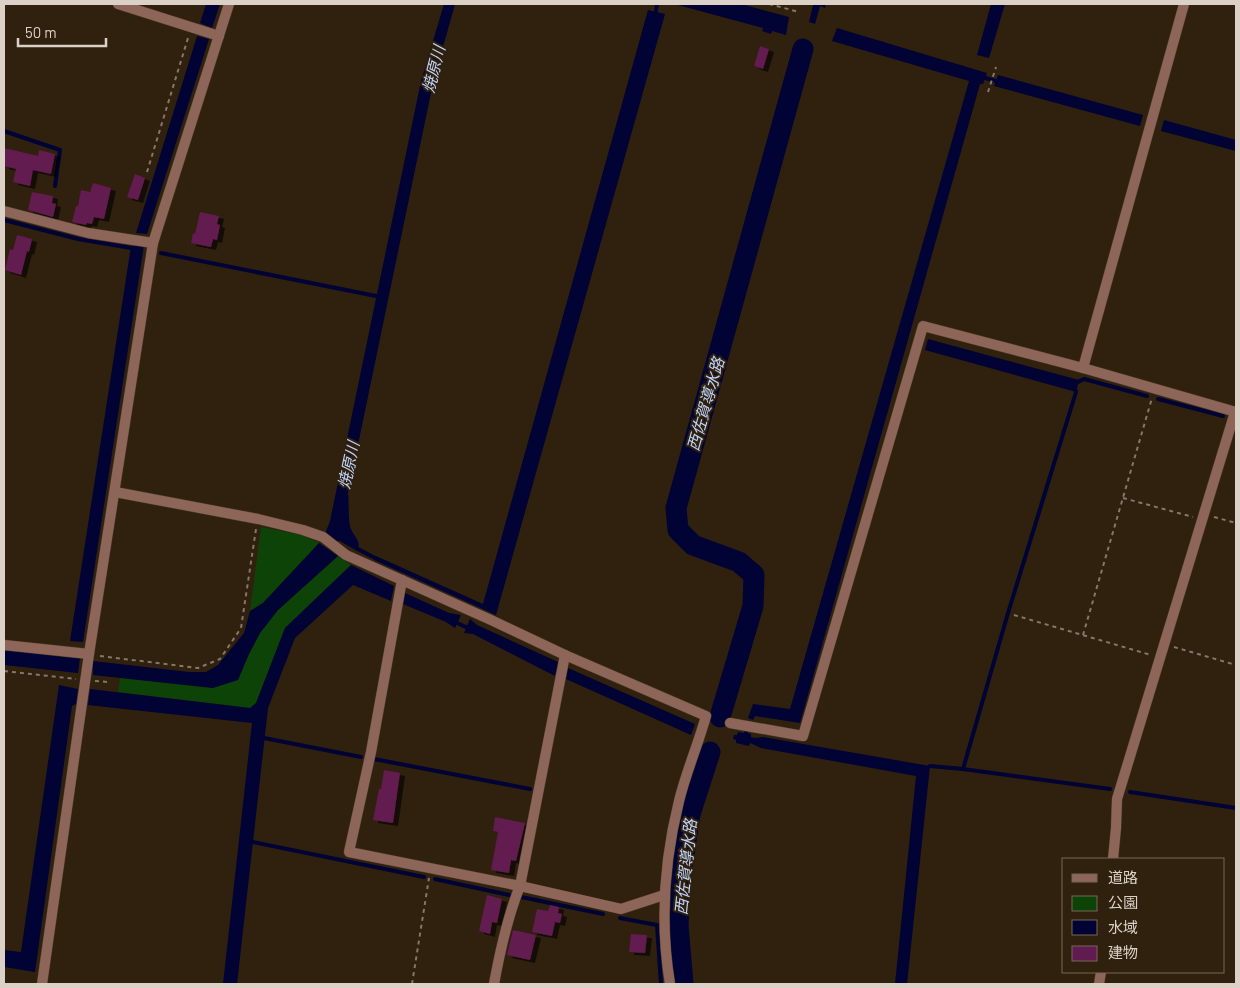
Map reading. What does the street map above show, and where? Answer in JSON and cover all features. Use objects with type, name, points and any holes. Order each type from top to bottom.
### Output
[{"type":"street","points":[[118,4],[219,36]]},
{"type":"street","points":[[42,984],[89,654],[153,243],[229,4]]},
{"type":"street","points":[[1083,368],[1184,4]]},
{"type":"street","points":[[4,211],[88,233],[153,243]]},
{"type":"street","points":[[730,722],[803,736],[923,326],[1083,368],[1235,412],[1117,799],[1113,858]]},
{"type":"street","points":[[115,492],[258,519],[303,530],[327,540],[346,555],[491,620],[563,665],[706,716],[680,799],[672,832],[664,895],[667,969],[670,984]]},
{"type":"street","points":[[402,580],[349,852],[520,886],[621,909],[664,895]]},
{"type":"street","points":[[4,645],[89,654]]},
{"type":"street","points":[[494,984],[499,952],[520,886],[563,665]]},
{"type":"path","points":[[769,4],[799,12]]},
{"type":"path","points":[[147,172],[191,27]]},
{"type":"path","points":[[988,92],[996,67]]},
{"type":"path","points":[[1083,635],[1155,389]]},
{"type":"path","points":[[1123,498],[1191,518],[1204,514],[1236,524]]},
{"type":"path","points":[[89,654],[198,668],[220,659],[240,628],[258,519]]},
{"type":"path","points":[[1014,615],[1160,658]]},
{"type":"path","points":[[1164,644],[1236,665]]},
{"type":"path","points":[[4,671],[85,683],[108,682]]},
{"type":"path","points":[[412,984],[431,868]]},
{"type":"green space","points":[[261,527],[302,535],[319,543],[263,603],[250,611]]},
{"type":"green space","points":[[338,556],[351,565],[285,628],[256,703],[250,708],[118,692],[120,678],[213,688],[249,654],[260,633],[278,610]]},
{"type":"water","points":[[206,4],[220,4],[212,28],[200,23]]},
{"type":"water","name":"焼原川","points":[[444,4],[455,4],[433,83],[348,493],[349,522],[359,544],[357,551],[325,534],[330,521],[421,81]]},
{"type":"water","points":[[674,4],[741,4],[789,17],[786,35],[772,31],[771,34],[762,31],[763,28]]},
{"type":"water","points":[[811,4],[826,4],[825,8],[820,6],[815,24],[809,22],[813,5]]},
{"type":"water","points":[[991,4],[1005,4],[989,58],[977,55]]},
{"type":"water","points":[[648,10],[665,14],[496,615],[374,560],[376,556],[483,604]]},
{"type":"water","points":[[837,28],[987,73],[983,84],[980,84],[800,723],[755,716],[753,720],[748,718],[753,704],[790,709],[969,81],[832,41]]},
{"type":"water","points":[[197,36],[209,39],[147,234],[136,233]]},
{"type":"water","points":[[998,75],[1143,115],[1140,126],[994,86]]},
{"type":"water","points":[[1164,120],[1236,140],[1236,151],[1161,131]]},
{"type":"water","points":[[144,245],[83,642],[70,641],[131,246]]},
{"type":"water","points":[[928,339],[1079,380],[1076,392],[925,350]]},
{"type":"water","points":[[319,543],[338,556],[278,610],[260,633],[238,680],[213,688],[93,675],[93,661],[189,672],[206,672],[218,665],[244,633],[250,611],[263,603]]},
{"type":"water","points":[[351,565],[394,586],[391,601],[353,585],[295,638],[268,708],[237,984],[223,984],[252,723],[88,705],[90,689],[250,708],[256,703],[285,628]]},
{"type":"water","points":[[405,593],[449,613],[461,615],[455,628],[446,622],[403,604]]},
{"type":"water","points":[[470,619],[477,625],[558,662],[555,676],[473,634],[464,633]]},
{"type":"water","points":[[4,650],[80,658],[78,673],[4,665]]},
{"type":"water","points":[[568,668],[695,724],[691,735],[566,679]]},
{"type":"water","points":[[59,685],[78,689],[76,704],[72,706],[35,972],[4,967],[4,950],[21,952]]},
{"type":"water","points":[[745,728],[749,729],[748,733],[751,734],[751,737],[755,738],[763,737],[930,766],[907,984],[895,984],[916,776],[761,748],[750,743],[749,746],[736,743],[736,740],[733,739],[734,735],[737,735],[738,732],[744,733]]},
{"type":"building","points":[[760,46],[769,49],[763,69],[754,66]]},
{"type":"building","points":[[4,148],[38,156],[39,150],[55,154],[51,174],[33,170],[30,186],[13,182],[16,169],[4,166]]},
{"type":"building","points":[[135,174],[145,178],[138,200],[127,197]]},
{"type":"building","points":[[93,183],[111,188],[104,219],[94,217],[92,224],[87,223],[86,225],[72,222],[81,190],[90,192]]},
{"type":"building","points":[[32,192],[53,196],[52,203],[56,204],[53,217],[28,210]]},
{"type":"building","points":[[200,212],[219,216],[217,224],[220,225],[217,240],[213,239],[211,247],[191,243]]},
{"type":"building","points":[[17,235],[32,239],[21,275],[5,270],[10,249],[13,250]]},
{"type":"building","points":[[384,770],[400,773],[393,823],[373,820]]},
{"type":"building","points":[[495,817],[525,823],[516,861],[511,860],[509,873],[491,870],[498,832],[493,831]]},
{"type":"building","points":[[487,895],[502,899],[497,923],[492,922],[490,934],[479,931]]},
{"type":"building","points":[[550,905],[559,907],[558,913],[562,914],[560,923],[555,922],[552,936],[532,932],[537,909],[548,911]]},
{"type":"building","points":[[513,930],[536,935],[530,960],[507,955]]},
{"type":"building","points":[[631,934],[647,935],[645,953],[629,952]]},
{"type":"waterway","points":[[656,11],[657,4]]},
{"type":"waterway","name":"西佐賀導水路","points":[[720,717],[753,606],[754,575],[739,562],[693,545],[678,530],[676,508],[803,49]]},
{"type":"waterway","points":[[982,77],[999,82]]},
{"type":"waterway","points":[[4,131],[60,150],[55,186]]},
{"type":"waterway","points":[[4,220],[78,239],[131,248]]},
{"type":"waterway","points":[[161,253],[381,297]]},
{"type":"waterway","points":[[1076,383],[1084,379],[1147,396]]},
{"type":"waterway","points":[[963,769],[1008,613],[1076,392],[1075,388]]},
{"type":"waterway","points":[[1158,399],[1223,416]]},
{"type":"waterway","points":[[358,549],[375,558]]},
{"type":"waterway","points":[[453,621],[470,629]]},
{"type":"waterway","points":[[264,738],[361,757]]},
{"type":"waterway","name":"西佐賀導水路","points":[[683,984],[678,926],[680,881],[690,814],[710,752]]},
{"type":"waterway","points":[[374,759],[530,789]]},
{"type":"waterway","points":[[930,766],[1110,789]]},
{"type":"waterway","points":[[1130,792],[1236,808]]},
{"type":"waterway","points":[[253,842],[424,877]]},
{"type":"waterway","points":[[435,879],[509,895]]},
{"type":"waterway","points":[[521,897],[603,914]]},
{"type":"waterway","points":[[620,918],[657,925],[661,984]]}]
